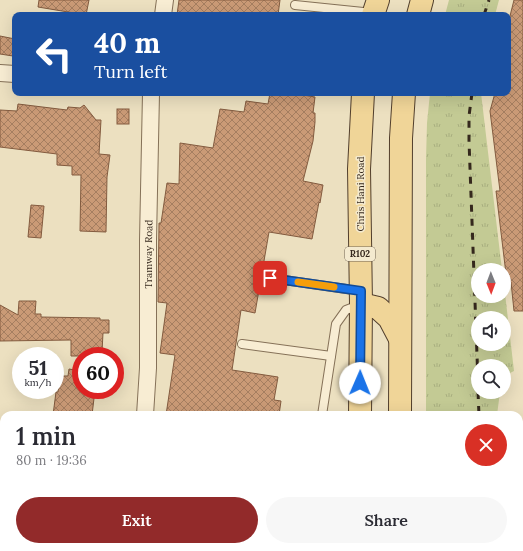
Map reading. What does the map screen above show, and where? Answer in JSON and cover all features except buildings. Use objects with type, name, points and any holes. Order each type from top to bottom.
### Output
[{"type":"main road","points":[[419,12],[422,0]]},
{"type":"main road","name":"Chris Hani Road","points":[[360,411],[361,297],[359,169],[362,96]]},
{"type":"main road","points":[[400,411],[401,138],[404,96]]},
{"type":"main road","points":[[361,297],[378,308],[389,318],[400,340]]},
{"type":"street","points":[[163,12],[165,0]]},
{"type":"street","points":[[0,73],[12,74]]},
{"type":"street","name":"Tramway Road","points":[[145,411],[148,368],[148,240],[151,96]]},
{"type":"lane","points":[[295,5],[375,9]]},
{"type":"lane","points":[[270,278],[361,297]]},
{"type":"lane","points":[[323,411],[336,324],[346,310],[361,297]]},
{"type":"lane","points":[[242,344],[331,356]]},
{"type":"green space","points":[[449,0],[499,0],[496,12],[446,12]]},
{"type":"green space","points":[[430,96],[481,96],[501,263],[471,263],[471,303],[506,303],[507,311],[471,311],[471,351],[511,351],[511,345],[514,371],[511,372],[511,359],[471,359],[471,399],[499,399],[498,411],[426,411],[426,159]]},
{"type":"railway","points":[[485,12],[489,0]]},
{"type":"railway","points":[[472,96],[469,116],[469,141],[477,359]]},
{"type":"railway","points":[[478,399],[479,411]]},
{"type":"slow traffic","points":[[298,282],[334,287]]},
{"type":"route","points":[[270,278],[361,291],[360,383]]}]
